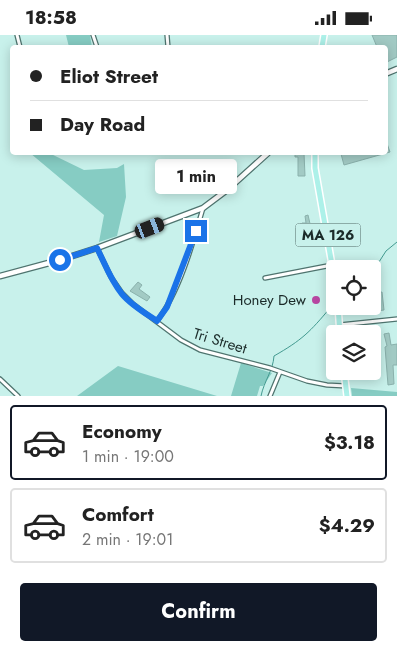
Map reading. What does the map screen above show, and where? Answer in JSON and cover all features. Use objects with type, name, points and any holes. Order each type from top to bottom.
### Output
[{"type":"main road","name":"MA 126","points":[[315,155],[315,169],[331,260]]},
{"type":"main road","points":[[338,315],[339,325]]},
{"type":"main road","points":[[345,380],[347,396]]},
{"type":"street","points":[[0,275],[58,261],[203,208],[227,190],[266,155]]},
{"type":"street","points":[[157,321],[167,307],[178,280],[203,208]]},
{"type":"street","name":"Tri Street","points":[[97,248],[111,277],[122,293],[133,305],[157,321],[181,341],[194,348],[320,384],[346,386]]},
{"type":"street","points":[[265,278],[326,266]]},
{"type":"street","points":[[339,325],[397,319]]},
{"type":"street","points":[[270,396],[280,372]]},
{"type":"street","points":[[0,379],[18,396]]},
{"type":"shaded area","points":[[66,35],[90,35],[92,45],[68,45]]},
{"type":"shaded area","points":[[32,155],[53,155],[84,170],[117,168],[124,164],[126,197],[117,236],[99,242],[104,215]]},
{"type":"shaded area","points":[[241,363],[272,373],[263,386],[260,386],[257,396],[231,396]]},
{"type":"shaded area","points":[[118,366],[217,396],[77,396]]},
{"type":"shaded area","points":[[351,388],[397,392],[397,396],[352,396]]},
{"type":"building","points":[[372,35],[397,35],[397,57],[388,62],[388,45],[376,45]]},
{"type":"building","points":[[295,155],[304,155],[305,176],[298,176],[298,157],[295,157]]},
{"type":"building","points":[[341,155],[379,155],[344,165]]},
{"type":"building","points":[[308,215],[311,228],[317,227],[318,234],[304,236],[302,223],[306,223],[305,216]]},
{"type":"building","points":[[138,282],[142,285],[139,289],[150,297],[147,301],[130,291]]},
{"type":"building","points":[[381,292],[384,310],[381,310]]},
{"type":"building","points":[[389,333],[391,345],[397,344],[397,365],[393,365],[394,384],[388,385],[385,347],[387,346],[384,334]]},
{"type":"waterway","points":[[380,260],[386,251],[397,242]]},
{"type":"waterway","points":[[261,396],[274,356],[305,335],[326,313]]},
{"type":"place","name":"Honey Dew","points":[[316,300]]},
{"type":"route","points":[[60,260],[97,248],[111,277],[122,293],[133,305],[157,321],[167,307],[196,231]]}]
